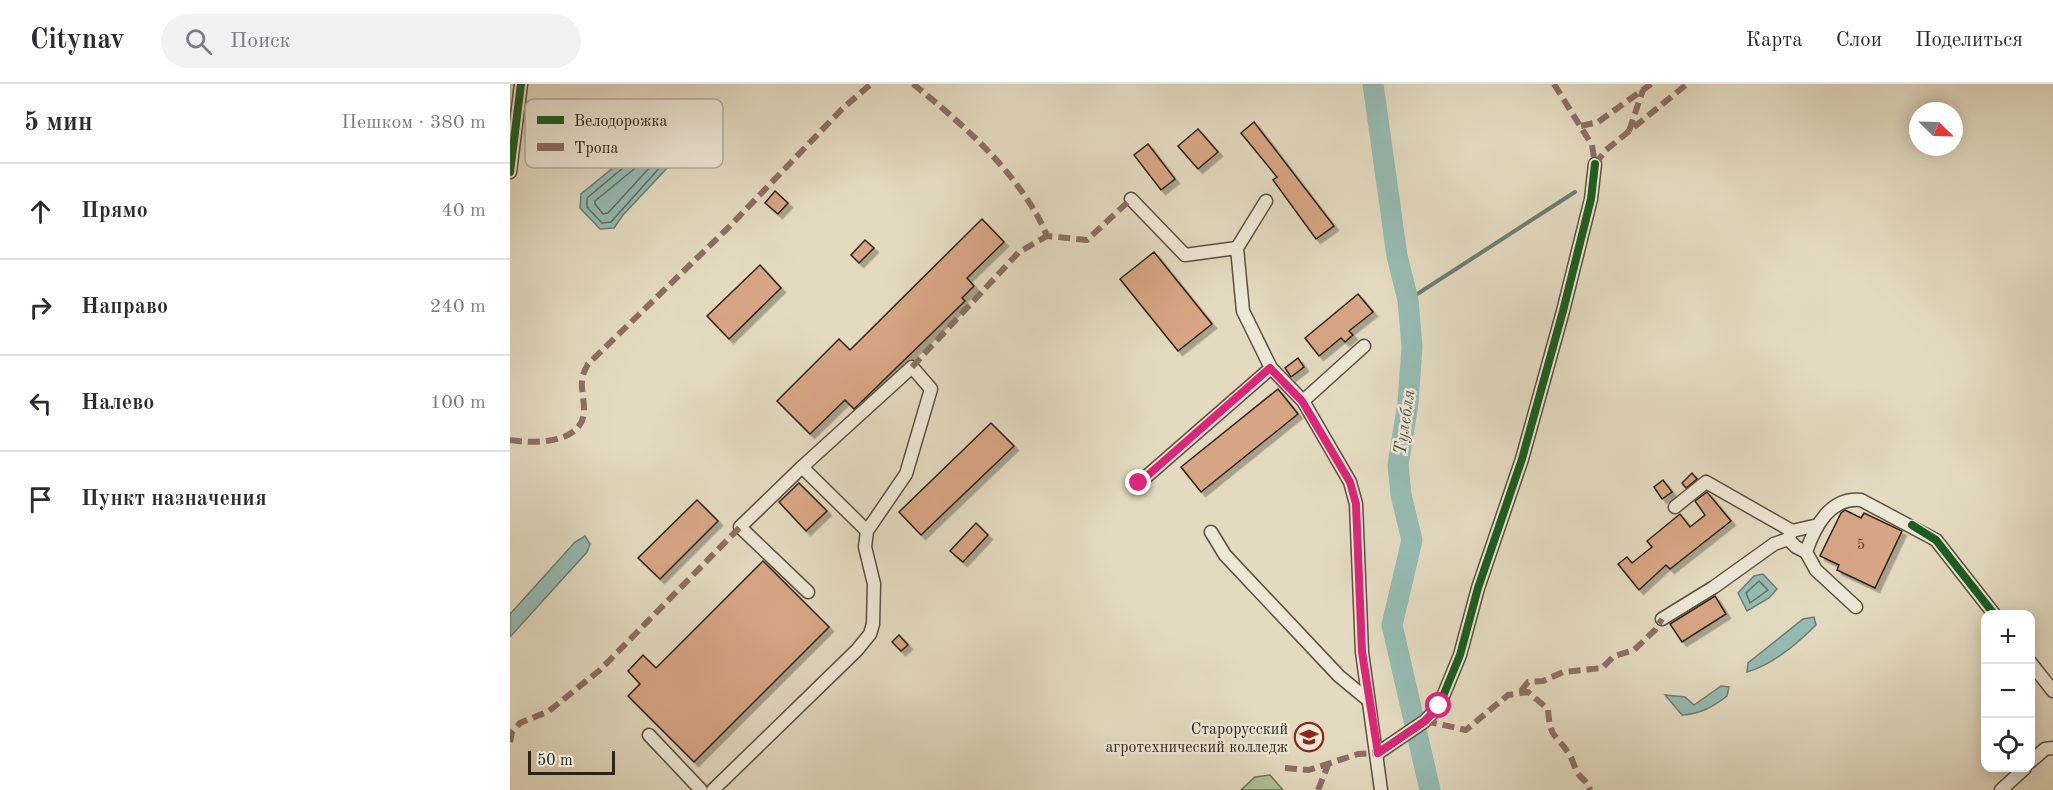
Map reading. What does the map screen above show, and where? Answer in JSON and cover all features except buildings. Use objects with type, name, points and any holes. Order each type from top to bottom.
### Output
[{"type":"street","points":[[510,172],[520,84]]},
{"type":"street","points":[[1378,753],[1407,731],[1425,721],[1439,706],[1460,655],[1478,588],[1522,459],[1591,199],[1595,164]]},
{"type":"street","points":[[1131,200],[1185,255],[1238,248]]},
{"type":"street","points":[[1266,201],[1238,248],[1243,311],[1270,368],[1302,401],[1350,482],[1356,504],[1362,652],[1382,790]]},
{"type":"street","points":[[1302,401],[1364,346]]},
{"type":"street","points":[[713,790],[857,650],[870,634],[873,624],[874,584],[865,547],[867,531],[906,474],[931,389],[912,367],[802,466],[740,527],[808,592]]},
{"type":"street","points":[[1139,483],[1270,368]]},
{"type":"street","points":[[802,466],[867,531]]},
{"type":"street","points":[[1675,507],[1706,482],[1790,535],[1796,547],[1806,552],[1816,570],[1856,607]]},
{"type":"street","points":[[1662,619],[1714,587],[1774,544],[1814,526],[1848,499],[1861,500],[1912,525],[1936,540],[1990,610]]},
{"type":"street","points":[[1806,552],[1814,526]]},
{"type":"street","points":[[1211,532],[1226,555],[1339,676],[1368,700]]},
{"type":"street","points":[[2033,664],[2053,691]]},
{"type":"street","points":[[649,735],[701,790]]},
{"type":"street","points":[[2035,758],[2045,749],[2053,748]]},
{"type":"street","points":[[2001,790],[2021,772]]},
{"type":"green space","points":[[1270,775],[1283,790],[1241,790],[1255,777]]},
{"type":"water","points":[[613,168],[667,168],[623,215],[614,228],[600,229],[580,208],[581,194]]},
{"type":"water","points":[[585,536],[590,544],[587,552],[510,637],[510,614],[575,542]]},
{"type":"water","points":[[1763,574],[1777,589],[1769,598],[1747,611],[1738,593],[1754,576]]},
{"type":"water","points":[[1814,617],[1816,625],[1792,646],[1775,659],[1747,672],[1748,663],[1803,619]]},
{"type":"water","points":[[1721,686],[1729,687],[1727,696],[1706,709],[1689,714],[1682,715],[1665,695],[1685,697],[1694,705]]},
{"type":"waterway","name":"Тулебля","points":[[1373,84],[1397,256],[1408,300],[1412,347],[1408,403],[1398,465],[1401,495],[1412,540],[1392,625],[1430,790]]},
{"type":"waterway","points":[[1408,300],[1575,192]]},
{"type":"marked path","points":[[510,440],[544,441],[556,439],[576,430],[582,421],[584,410],[582,382],[588,364],[729,227],[842,109],[871,84]]},
{"type":"marked path","points":[[913,84],[971,134],[1007,172],[1023,193],[1047,236],[1087,240],[1131,199]]},
{"type":"marked path","points":[[1554,84],[1592,145],[1595,164]]},
{"type":"marked path","points":[[1581,126],[1598,122],[1651,84]]},
{"type":"marked path","points":[[1595,164],[1606,150],[1687,84]]},
{"type":"marked path","points":[[1629,131],[1643,90]]},
{"type":"marked path","points":[[912,367],[1019,252],[1047,236]]},
{"type":"marked path","points":[[510,742],[512,732],[520,723],[549,711],[600,670],[740,527]]},
{"type":"marked path","points":[[1521,691],[1528,682],[1543,681],[1563,672],[1602,668],[1614,656],[1634,650],[1655,630],[1662,619]]},
{"type":"marked path","points":[[1425,721],[1466,730],[1508,695],[1528,692],[1548,709],[1554,735],[1572,758],[1577,772],[1588,784],[1590,790]]},
{"type":"marked path","points":[[1285,768],[1309,770],[1358,754],[1378,753]]},
{"type":"marked path","points":[[1318,790],[1328,765]]},
{"type":"cycle path","points":[[510,172],[521,84]]},
{"type":"cycle path","points":[[1378,753],[1425,721],[1439,706],[1460,655],[1478,588],[1522,459],[1563,311],[1591,199],[1595,164]]},
{"type":"cycle path","points":[[1912,525],[1936,540],[1991,610]]},
{"type":"place","name":"Старорусский агротехнический колледж","points":[[1309,737]]},
{"type":"route","points":[[1139,483],[1270,368],[1283,384],[1302,401],[1350,482],[1356,504],[1358,530],[1362,652],[1378,753],[1407,731],[1425,721],[1439,706]]}]
